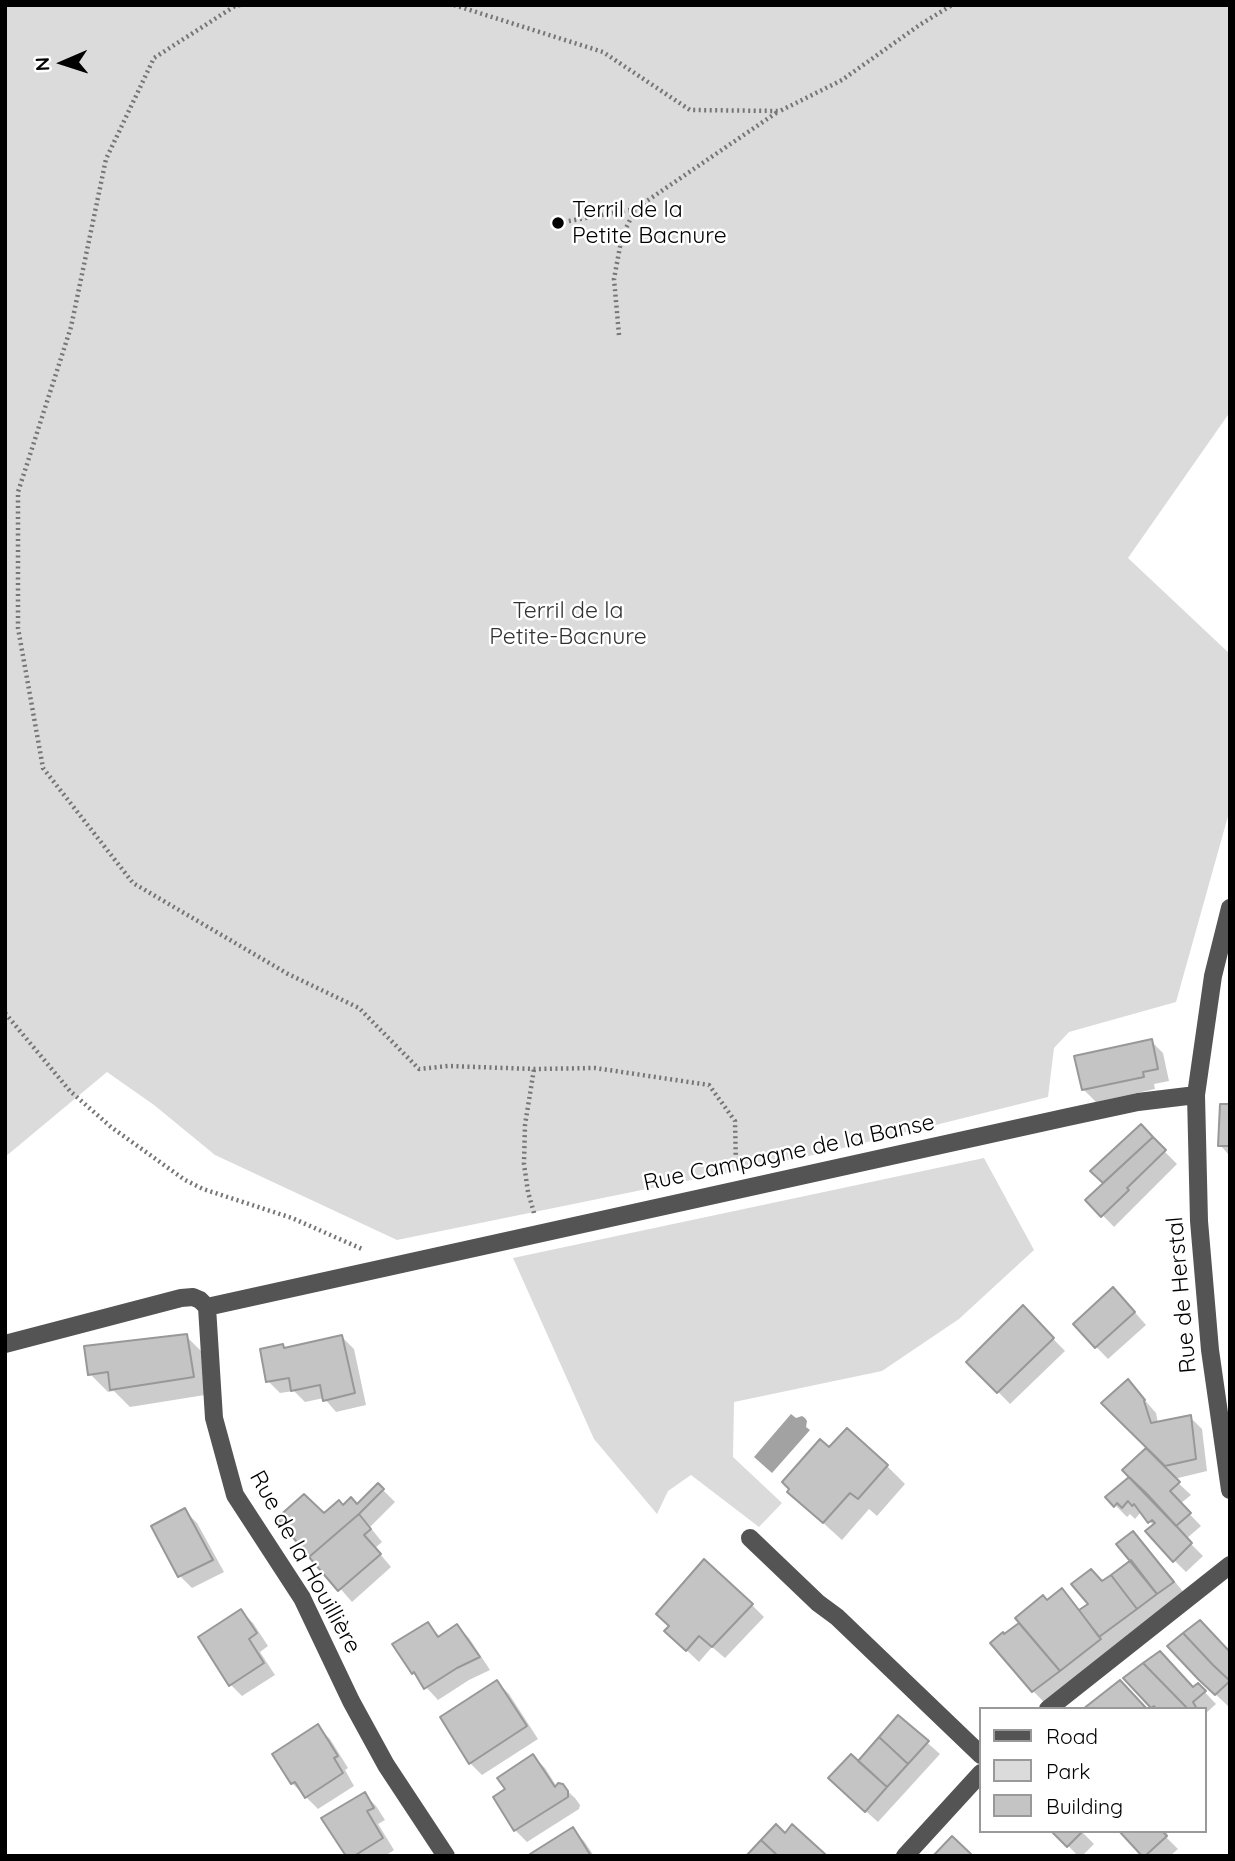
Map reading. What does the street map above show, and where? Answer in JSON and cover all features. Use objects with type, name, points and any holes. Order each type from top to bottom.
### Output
[{"type":"street","points":[[1196,1095],[1213,976],[1230,908]]},
{"type":"street","name":"Rue Campagne de la Banse","points":[[207,1307],[1138,1102],[1196,1095]]},
{"type":"street","name":"Rue de Herstal","points":[[1196,1095],[1199,1221],[1208,1324],[1230,1490]]},
{"type":"street","points":[[5,1344],[181,1298],[193,1297],[207,1307]]},
{"type":"street","name":"Rue de la Houillière","points":[[207,1307],[214,1418],[235,1495],[302,1598],[351,1701],[386,1765],[446,1856]]},
{"type":"street","points":[[750,1538],[979,1753]]},
{"type":"street","points":[[1051,1707],[1230,1565]]},
{"type":"street","points":[[905,1856],[979,1775]]},
{"type":"path","points":[[240,5],[154,58],[106,159],[71,327],[18,492],[18,628],[43,768],[133,883],[288,974],[359,1008],[419,1069],[448,1066],[595,1068],[709,1085],[735,1121],[737,1190]]},
{"type":"path","points":[[454,5],[603,52],[690,110],[780,111]]},
{"type":"path","points":[[558,223],[635,209],[780,111],[842,80],[921,23],[952,5]]},
{"type":"path","points":[[619,335],[614,279],[622,236],[635,209]]},
{"type":"path","points":[[5,1013],[71,1091],[111,1127],[185,1180],[203,1189],[292,1217],[355,1245],[390,1266]]},
{"type":"path","points":[[534,1069],[525,1125],[524,1164],[528,1192],[540,1233]]},
{"type":"green space","name":"Terril de la Petite-Bacnure","points":[[5,5],[1230,5],[1230,412],[1128,558],[1230,654],[1230,809],[1176,1002],[1069,1032],[1054,1048],[1048,1097],[823,1153],[397,1240],[215,1155],[154,1105],[107,1072],[5,1157]]},
{"type":"green space","points":[[984,1158],[1034,1250],[959,1319],[882,1371],[734,1402],[733,1457],[782,1503],[759,1527],[691,1475],[668,1491],[657,1514],[594,1439],[513,1258]]},
{"type":"shaded area","points":[[791,1414],[796,1418],[805,1418],[806,1427],[810,1430],[772,1473],[754,1457]]},
{"type":"building","points":[[1152,1039],[1158,1069],[1143,1072],[1144,1077],[1082,1090],[1074,1056]]},
{"type":"building","points":[[1220,1104],[1230,1104],[1230,1146],[1218,1146]]},
{"type":"building","points":[[1141,1124],[1153,1137],[1103,1183],[1090,1171]]},
{"type":"building","points":[[1153,1137],[1166,1150],[1101,1217],[1085,1200]]},
{"type":"building","points":[[1113,1287],[1135,1312],[1095,1348],[1073,1324]]},
{"type":"building","points":[[1023,1305],[1054,1338],[997,1393],[966,1362]]},
{"type":"building","points":[[187,1334],[194,1377],[110,1390],[108,1372],[88,1375],[84,1346]]},
{"type":"building","points":[[342,1335],[355,1393],[323,1401],[320,1385],[291,1391],[289,1378],[266,1382],[260,1349],[283,1344],[284,1348]]},
{"type":"building","points":[[1128,1379],[1145,1400],[1151,1423],[1191,1415],[1196,1459],[1165,1466],[1101,1403]]},
{"type":"building","points":[[847,1428],[888,1465],[858,1499],[850,1493],[823,1523],[787,1492],[789,1489],[782,1482],[820,1439],[829,1447]]},
{"type":"building","points":[[1146,1448],[1180,1482],[1170,1491],[1191,1513],[1176,1526],[1122,1470]]},
{"type":"building","points":[[1129,1477],[1192,1543],[1173,1562],[1145,1531],[1155,1523],[1152,1520],[1148,1523],[1134,1504],[1132,1506],[1128,1501],[1122,1508],[1117,1503],[1114,1507],[1105,1497]]},
{"type":"building","points":[[378,1483],[384,1489],[309,1557],[277,1518],[304,1494],[324,1513],[339,1500],[343,1505],[351,1497],[357,1504]]},
{"type":"building","points":[[185,1508],[213,1560],[178,1577],[151,1526]]},
{"type":"building","points":[[359,1514],[371,1529],[364,1535],[381,1554],[338,1591],[309,1557]]},
{"type":"building","points":[[1133,1531],[1174,1582],[1157,1594],[1116,1544]]},
{"type":"building","points":[[704,1559],[753,1604],[712,1647],[699,1636],[686,1651],[664,1631],[669,1626],[656,1614]]},
{"type":"building","points":[[1131,1560],[1157,1594],[1137,1609],[1111,1575]]},
{"type":"building","points":[[1091,1569],[1102,1581],[1111,1575],[1137,1609],[1099,1637],[1079,1610],[1088,1604],[1071,1584]]},
{"type":"building","points":[[1062,1588],[1101,1639],[1060,1671],[1015,1618],[1043,1595],[1047,1600]]},
{"type":"building","points":[[241,1609],[257,1633],[249,1639],[264,1663],[229,1686],[198,1637]]},
{"type":"building","points":[[1200,1620],[1230,1652],[1230,1681],[1183,1633]]},
{"type":"building","points":[[428,1622],[438,1637],[457,1624],[480,1657],[424,1689],[392,1644]]},
{"type":"building","points":[[1019,1623],[1060,1671],[1032,1692],[990,1643]]},
{"type":"building","points":[[1183,1633],[1230,1681],[1215,1695],[1167,1646]]},
{"type":"building","points":[[1160,1651],[1193,1687],[1198,1683],[1206,1691],[1193,1702],[1196,1707],[1186,1707],[1143,1663]]},
{"type":"building","points":[[1143,1663],[1186,1707],[1150,1707],[1123,1678]]},
{"type":"building","points":[[497,1680],[527,1726],[469,1764],[440,1717]]},
{"type":"building","points":[[1120,1680],[1145,1707],[1086,1707]]},
{"type":"building","points":[[898,1715],[929,1741],[908,1764],[879,1737]]},
{"type":"building","points":[[318,1724],[338,1756],[334,1758],[343,1773],[305,1798],[295,1782],[291,1784],[272,1754]]},
{"type":"building","points":[[879,1737],[908,1764],[887,1787],[858,1761]]},
{"type":"building","points":[[533,1754],[555,1787],[558,1783],[563,1784],[568,1791],[568,1797],[514,1831],[493,1797],[505,1789],[497,1778]]},
{"type":"building","points":[[851,1754],[887,1787],[865,1812],[828,1778]]},
{"type":"building","points":[[365,1792],[374,1808],[367,1811],[383,1838],[354,1856],[346,1856],[321,1818]]},
{"type":"building","points":[[776,1824],[785,1833],[792,1824],[825,1854],[824,1856],[778,1856],[761,1840]]},
{"type":"building","points":[[573,1827],[591,1856],[531,1856],[530,1854]]},
{"type":"building","points":[[1053,1833],[1081,1833],[1067,1847]]},
{"type":"building","points":[[1121,1833],[1164,1833],[1167,1836],[1145,1856]]},
{"type":"building","points":[[952,1836],[971,1854],[933,1856]]},
{"type":"building","points":[[761,1840],[778,1856],[746,1856]]},
{"type":"place","name":"Terril de la Petite Bacnure","points":[[558,223]]}]
